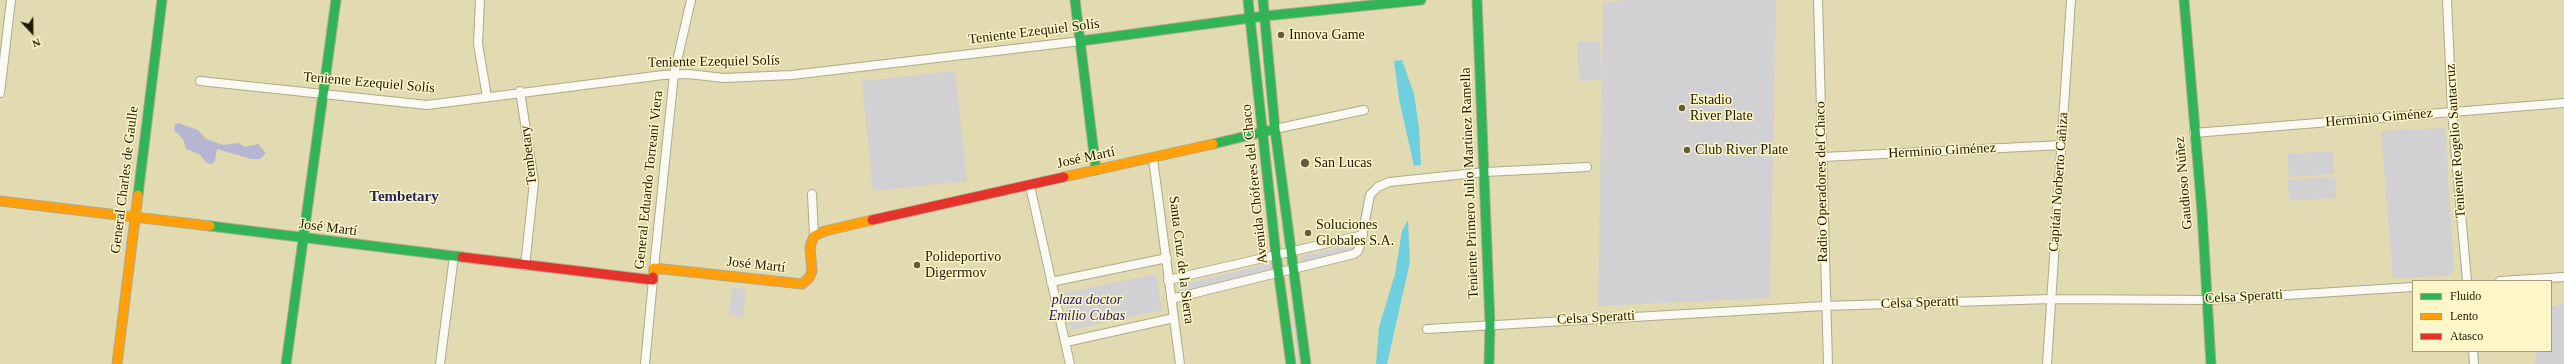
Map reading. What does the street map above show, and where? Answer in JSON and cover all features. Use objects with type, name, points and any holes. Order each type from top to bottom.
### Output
[{"type":"street","points":[[0,93],[11,0]]},
{"type":"street","name":"General Charles de Gaulle","points":[[117,364],[162,0]]},
{"type":"street","points":[[286,364],[322,93],[336,0]]},
{"type":"street","points":[[480,0],[478,44],[487,96]]},
{"type":"street","name":"General Eduardo Torreani Viera","points":[[645,364],[674,74],[691,0]]},
{"type":"street","points":[[1075,0],[1096,170]]},
{"type":"street","name":"Avenida Chóferes del Chaco","points":[[1248,0],[1264,131],[1278,272],[1291,364]]},
{"type":"street","name":"Avenida Chóferes del Chaco","points":[[1263,0],[1266,16],[1275,129],[1306,364]]},
{"type":"street","name":"Teniente Ezequiel Solís","points":[[200,82],[322,93],[428,105],[487,96],[674,74],[724,78],[792,75],[1081,41],[1266,16],[1421,0]]},
{"type":"street","name":"Teniente Primero Julio Martínez Ramella","points":[[1477,0],[1485,172],[1490,324],[1489,364]]},
{"type":"street","name":"Radio Operadores del Chaco","points":[[1818,0],[1823,156],[1824,306],[1828,364]]},
{"type":"street","name":"Capitán Norberto Cañiza","points":[[2047,364],[2050,298],[2062,145],[2071,0]]},
{"type":"street","name":"Gaudioso Núñez","points":[[2184,0],[2211,364]]},
{"type":"street","name":"Teniente Rogelio Santacruz","points":[[2447,0],[2452,112],[2467,280]]},
{"type":"street","name":"Tembetary","points":[[520,92],[534,182],[525,266]]},
{"type":"street","name":"Herminio Giménez","points":[[2194,133],[2564,103]]},
{"type":"street","name":"José Martí","points":[[814,236],[1096,170],[1153,159],[1264,131],[1364,110]]},
{"type":"street","name":"Herminio Giménez","points":[[1823,156],[2062,145]]},
{"type":"street","name":"Santa Cruz de la Sierra","points":[[1153,159],[1180,364]]},
{"type":"street","points":[[1172,299],[1354,254],[1358,251],[1363,235],[1367,203],[1374,190],[1382,184],[1397,180],[1485,172],[1587,167]]},
{"type":"street","points":[[1030,186],[1070,364]]},
{"type":"street","name":"José Martí","points":[[654,268],[802,284],[809,278],[812,271],[810,247],[814,236],[812,194]]},
{"type":"street","name":"José Martí","points":[[0,201],[302,239],[454,256],[525,266],[654,280]]},
{"type":"street","points":[[1168,280],[1363,235]]},
{"type":"street","points":[[440,364],[454,256]]},
{"type":"street","points":[[1051,282],[1167,258]]},
{"type":"street","points":[[2516,280],[2564,277]]},
{"type":"street","name":"Celsa Speratti","points":[[1427,329],[1490,324],[1824,306],[2050,298],[2207,300],[2412,287]]},
{"type":"street","points":[[1066,342],[1174,318]]},
{"type":"street","points":[[2473,352],[2474,364]]},
{"type":"green space","name":"Club River Plate","points":[[1630,0],[1776,0],[1770,298],[1598,306],[1603,2]]},
{"type":"green space","points":[[1578,42],[1600,42],[1601,80],[1579,81]]},
{"type":"green space","points":[[955,71],[967,181],[873,191],[862,81]]},
{"type":"green space","points":[[2445,128],[2454,269],[2449,276],[2393,278],[2381,131]]},
{"type":"green space","points":[[2333,151],[2334,174],[2289,177],[2287,154]]},
{"type":"green space","points":[[2335,177],[2336,198],[2289,201],[2288,180]]},
{"type":"green space","points":[[1352,245],[1354,250],[1303,264],[1300,261],[1302,256]]},
{"type":"green space","points":[[1272,263],[1274,270],[1182,292],[1179,290],[1180,285]]},
{"type":"green space","name":"plaza doctor Emilio Cubas","points":[[1156,274],[1162,310],[1071,330],[1063,293]]},
{"type":"green space","points":[[1289,280],[1301,364],[1298,364]]},
{"type":"green space","points":[[732,288],[746,289],[743,317],[729,316]]},
{"type":"green space","points":[[2564,303],[2564,364],[2535,364],[2536,352],[2552,352],[2552,307]]},
{"type":"shaded area","points":[[178,123],[198,130],[206,139],[223,145],[239,143],[245,147],[258,144],[266,153],[260,159],[251,159],[217,149],[215,161],[212,164],[207,163],[199,154],[186,149],[183,139],[174,130],[175,125]]},
{"type":"water","points":[[1402,60],[1414,94],[1419,128],[1421,165],[1414,166],[1399,99],[1394,61]]},
{"type":"water","points":[[1408,220],[1410,262],[1387,364],[1376,364],[1379,327],[1395,274],[1402,231]]},
{"type":"traffic: fast","points":[[138,195],[162,0]]},
{"type":"traffic: fast","points":[[286,364],[336,0]]},
{"type":"traffic: fast","points":[[1075,0],[1096,170]]},
{"type":"traffic: fast","points":[[1248,0],[1276,255],[1291,364]]},
{"type":"traffic: fast","points":[[1263,0],[1275,129],[1306,364]]},
{"type":"traffic: fast","points":[[1081,41],[1265,16],[1421,0]]},
{"type":"traffic: fast","points":[[1477,0],[1490,324],[1489,364]]},
{"type":"traffic: fast","points":[[2184,0],[2202,212],[2211,364]]},
{"type":"traffic: fast","points":[[1213,144],[1271,130]]},
{"type":"traffic: fast","points":[[210,226],[462,257]]},
{"type":"traffic: slow","points":[[1064,177],[1213,144]]},
{"type":"traffic: slow","points":[[117,364],[138,195]]},
{"type":"traffic: slow","points":[[0,201],[210,226]]},
{"type":"traffic: slow","points":[[653,277],[654,268],[802,284],[809,278],[812,271],[810,247],[814,236],[825,231],[872,220]]},
{"type":"traffic: jam","points":[[872,220],[1064,177]]},
{"type":"traffic: jam","points":[[462,257],[653,280],[653,277]]},
{"type":"place","name":"Innova Game","points":[[1281,35]]},
{"type":"place","name":"Estadio River Plate","points":[[1682,108]]},
{"type":"place","name":"Club River Plate","points":[[1687,150]]},
{"type":"place","name":"San Lucas","points":[[1305,163]]},
{"type":"place","name":"Soluciones Globales S.A.","points":[[1308,233]]},
{"type":"place","name":"Polideportivo Digerrmov","points":[[917,265]]},
{"type":"district","name":"Tembetary","points":[[404,197]]}]
